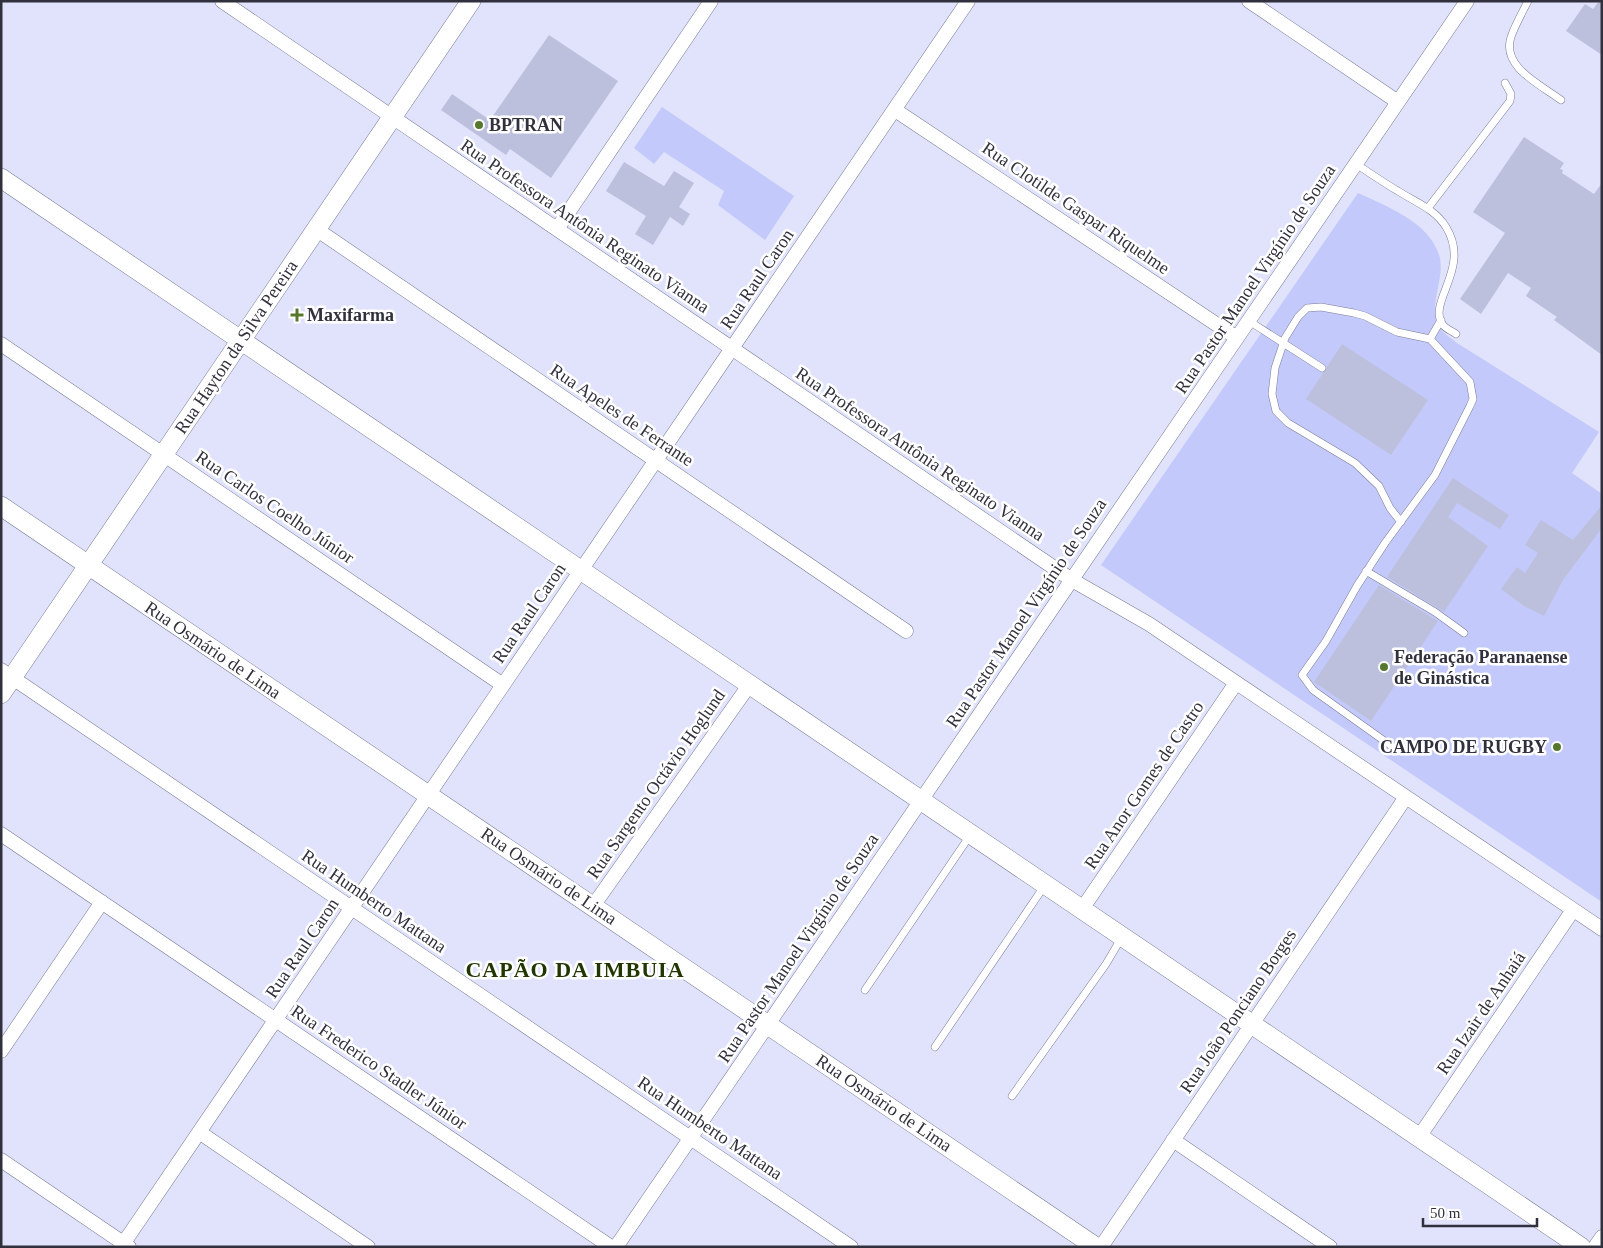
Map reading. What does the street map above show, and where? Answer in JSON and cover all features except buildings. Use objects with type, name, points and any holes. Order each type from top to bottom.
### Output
[{"type":"street","name":"Rua Professora Antônia Reginato Vianna","points":[[222,1],[1072,580],[1149,624],[1602,929]]},
{"type":"street","name":"Rua Hayton da Silva Pereira","points":[[1,694],[7,674],[88,565],[471,1]]},
{"type":"street","points":[[557,229],[711,1]]},
{"type":"street","name":"Rua Raul Caron","points":[[125,1246],[199,1132],[968,1]]},
{"type":"street","points":[[1249,1],[1398,102]]},
{"type":"street","name":"Rua Pastor Manoel Virgínio de Souza","points":[[616,1247],[1467,1]]},
{"type":"street","name":"Rua Clotilde Gaspar Riquelme","points":[[895,110],[1237,338]]},
{"type":"street","points":[[1,178],[1581,1247]]},
{"type":"street","name":"Rua Apeles de Ferrante","points":[[316,229],[906,631]]},
{"type":"street","name":"Rua Carlos Coelho Júnior","points":[[1,344],[503,685]]},
{"type":"street","name":"Rua Osmário de Lima","points":[[1,506],[1096,1247]]},
{"type":"street","name":"Rua Humberto Mattana","points":[[7,674],[851,1247]]},
{"type":"street","name":"Rua Anor Gomes de Castro","points":[[1082,909],[1236,683]]},
{"type":"street","name":"Rua Sargento Octávio Hoglund","points":[[593,906],[750,684]]},
{"type":"street","name":"Rua João Ponciano Borges","points":[[1101,1247],[1406,797]]},
{"type":"street","name":"Rua Frederico Stadler Júnior","points":[[1,834],[611,1247]]},
{"type":"street","points":[[1,1051],[102,902]]},
{"type":"street","name":"Rua Izair de Anhaiá","points":[[1419,1137],[1573,910]]},
{"type":"street","points":[[199,1132],[368,1247]]},
{"type":"street","points":[[1174,1140],[1330,1247]]},
{"type":"street","points":[[1,1160],[125,1246]]},
{"type":"street","points":[[1595,1247],[1602,1237]]},
{"type":"lane","points":[[1528,1],[1510,37],[1509,48],[1515,66],[1561,100]]},
{"type":"lane","points":[[1428,208],[1510,101],[1511,94],[1505,82]]},
{"type":"lane","points":[[1356,164],[1428,208],[1447,228],[1455,246],[1453,274],[1439,307],[1444,326],[1456,334]]},
{"type":"lane","points":[[1397,750],[1313,690],[1302,675],[1326,641],[1366,571],[1435,475],[1473,399],[1470,382],[1430,339],[1397,332],[1365,316],[1321,307],[1308,308],[1298,317],[1283,344],[1275,368],[1272,394],[1276,411],[1288,423],[1355,463],[1379,486],[1390,508],[1401,522]]},
{"type":"lane","points":[[1430,339],[1441,320]]},
{"type":"lane","points":[[1249,321],[1322,368]]},
{"type":"lane","points":[[1366,571],[1435,612],[1464,633]]},
{"type":"lane","points":[[865,990],[971,834]]},
{"type":"lane","points":[[935,1047],[1046,884]]},
{"type":"lane","points":[[1012,1096],[1106,964],[1122,936]]},
{"type":"shaded area","points":[[662,107],[794,196],[765,240],[718,205],[724,191],[664,152],[654,164],[634,148]]},
{"type":"shaded area","points":[[1358,193],[1405,216],[1426,233],[1434,243],[1441,264],[1435,314],[1437,323],[1442,331],[1457,343],[1599,432],[1572,473],[1602,494],[1602,902],[1101,565]]},
{"type":"place","name":"BPTRAN","points":[[479,125]]},
{"type":"place","name":"Maxifarma","points":[[297,315]]},
{"type":"place","name":"Federação Paranaense de Ginástica","points":[[1384,667]]},
{"type":"place","name":"CAMPO DE RUGBY","points":[[1557,747]]},
{"type":"district","name":"CAPÃO DA IMBUIA","points":[[575,969]]}]
